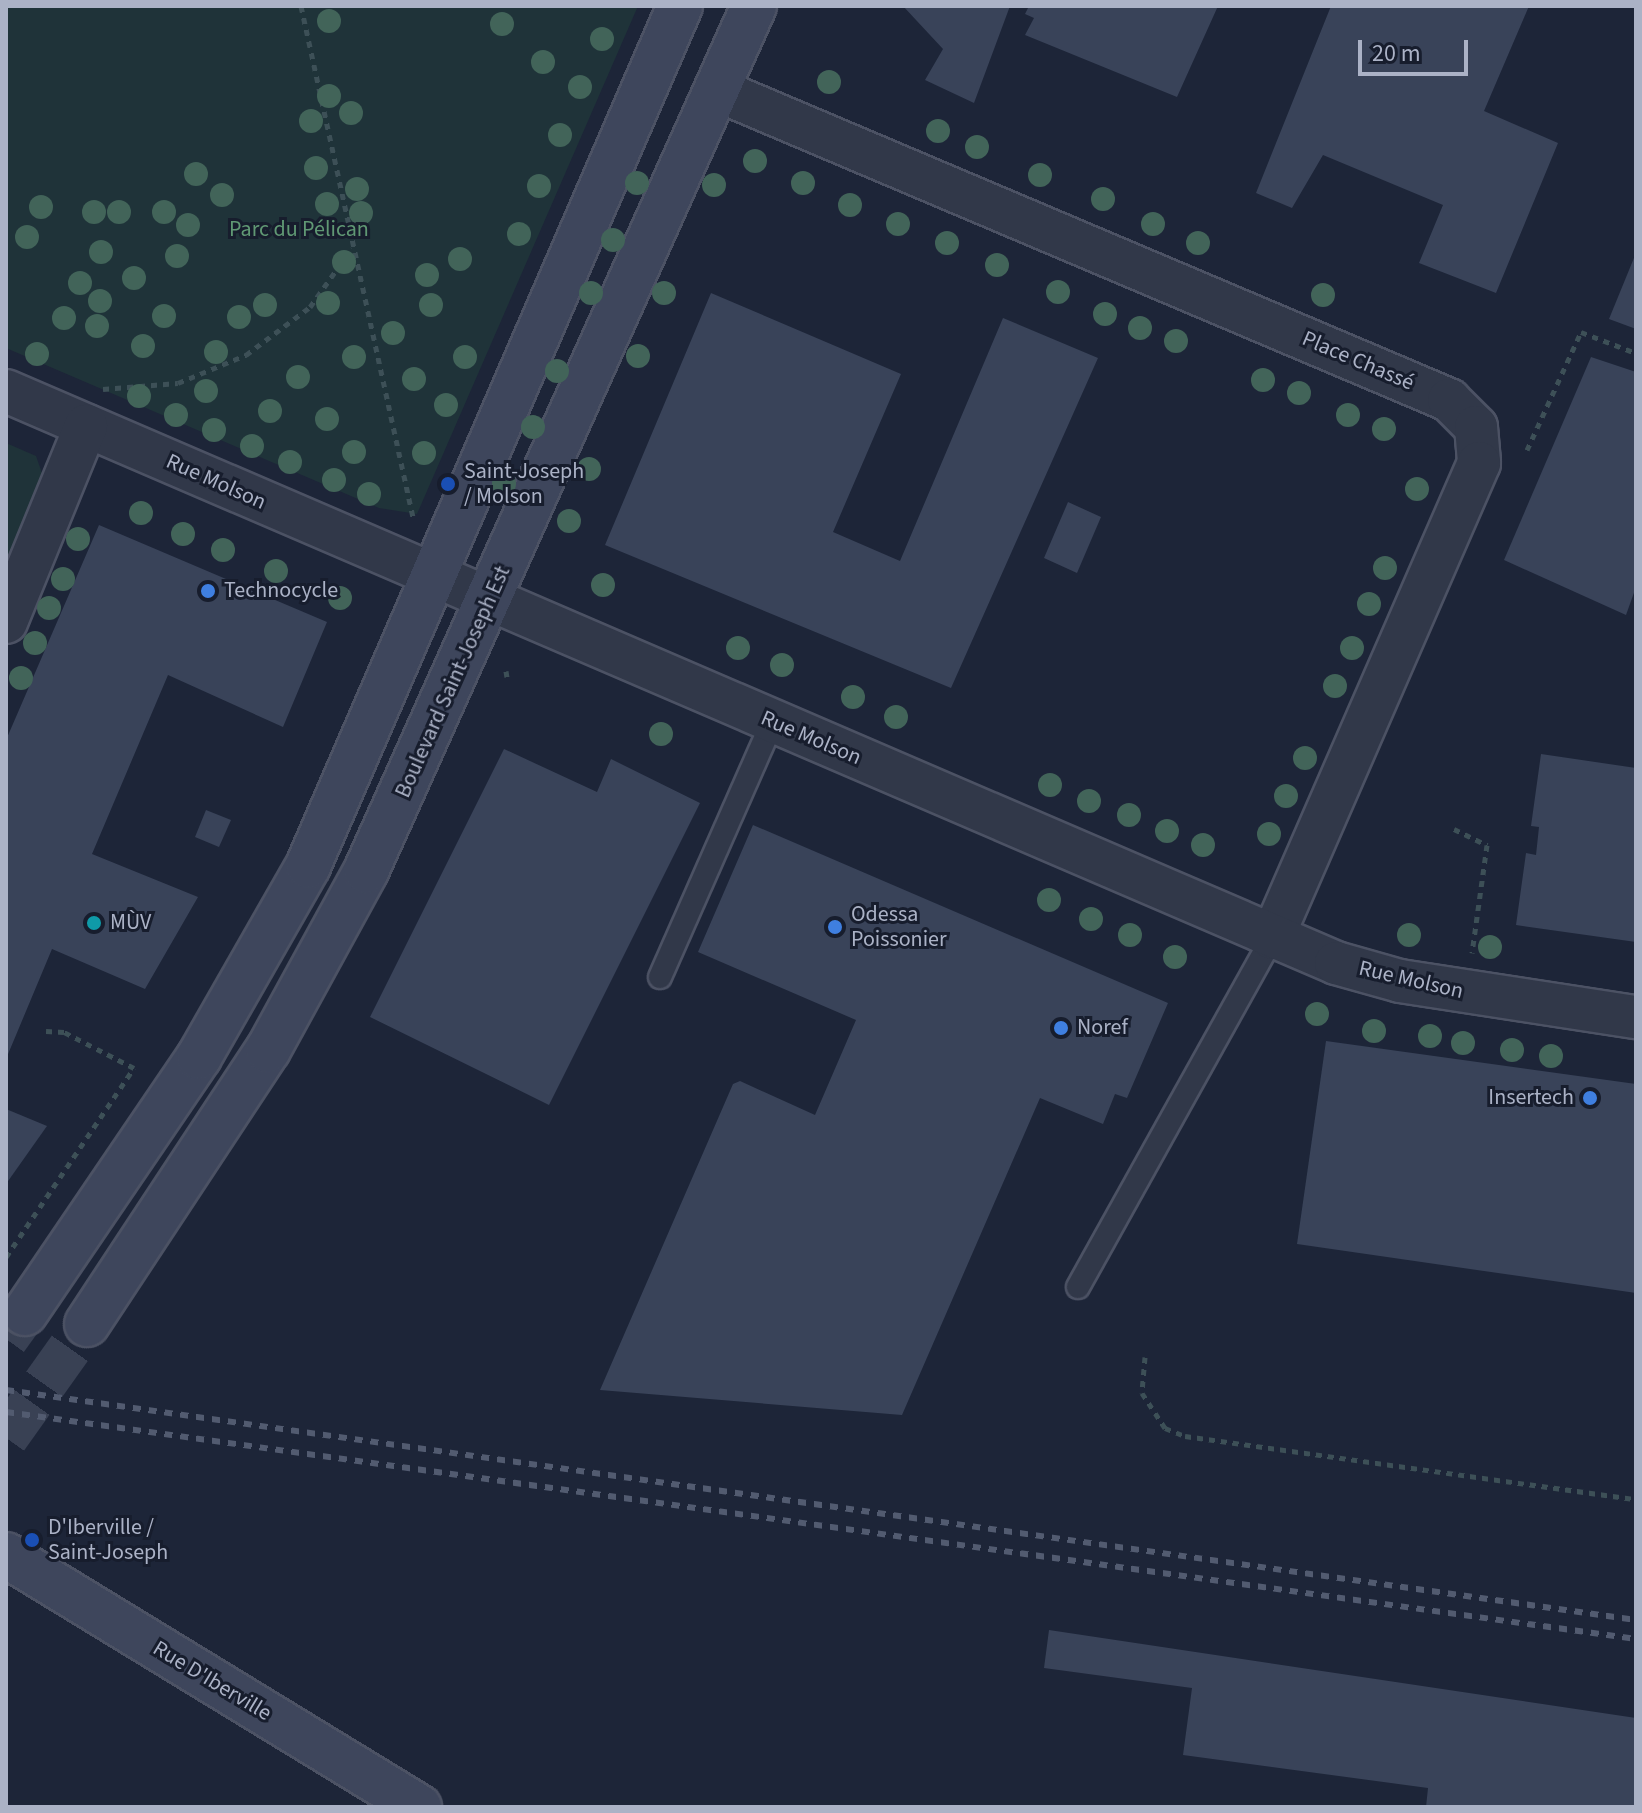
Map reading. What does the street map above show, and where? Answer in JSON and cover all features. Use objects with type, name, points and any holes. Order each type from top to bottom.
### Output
[{"type":"main road","points":[[25,1313],[199,1057],[308,866],[680,6]]},
{"type":"main road","name":"Boulevard Saint-Joseph Est","points":[[87,1324],[268,1050],[366,871],[720,91],[754,6]]},
{"type":"main road","name":"Rue D'Iberville","points":[[6,1555],[419,1807]]},
{"type":"street","name":"Place Chassé","points":[[720,91],[1449,400],[1476,427],[1479,463],[1272,938]]},
{"type":"street","name":"Rue Molson","points":[[6,391],[88,407],[435,578],[490,599],[1272,938],[1400,981],[1636,1017]]},
{"type":"street","points":[[6,622],[88,407]]},
{"type":"lane","points":[[660,977],[773,721]]},
{"type":"lane","points":[[1078,1287],[1272,938]]},
{"type":"path","points":[[301,6],[414,520]]},
{"type":"path","points":[[88,407],[178,383],[246,355],[310,307],[352,248]]},
{"type":"path","points":[[1527,450],[1581,332],[1636,353]]},
{"type":"path","points":[[1454,829],[1487,845],[1472,953]]},
{"type":"path","points":[[6,1257],[134,1068],[64,1032],[46,1031]]},
{"type":"path","points":[[1145,1357],[1142,1393],[1165,1428],[1185,1436],[1636,1499]]},
{"type":"green space","name":"Parc du Pélican","points":[[6,6],[638,6],[417,514],[379,508],[6,348]]},
{"type":"green space","points":[[6,443],[36,456],[43,476],[6,574]]},
{"type":"building","points":[[903,6],[1010,6],[974,103],[925,80],[943,49]]},
{"type":"building","points":[[1029,6],[1218,6],[1177,97],[1025,35],[1034,18],[1025,14]]},
{"type":"building","points":[[1331,6],[1529,6],[1484,111],[1558,143],[1496,293],[1419,263],[1443,205],[1323,155],[1292,208],[1256,193]]},
{"type":"building","points":[[1636,253],[1636,329],[1609,319]]},
{"type":"building","points":[[711,293],[901,374],[833,532],[900,561],[1003,318],[1098,358],[951,688],[605,545]]},
{"type":"building","points":[[1591,357],[1636,372],[1636,587],[1626,615],[1504,560]]},
{"type":"building","points":[[1068,502],[1101,517],[1077,573],[1044,558]]},
{"type":"building","points":[[99,525],[327,622],[283,727],[168,675],[92,854],[198,897],[145,989],[52,949],[6,1059],[6,740]]},
{"type":"building","points":[[504,749],[597,792],[611,759],[700,803],[549,1105],[370,1017]]},
{"type":"building","points":[[1541,754],[1636,768],[1636,942],[1516,925],[1526,853],[1536,855],[1539,827],[1531,826]]},
{"type":"building","points":[[206,810],[231,820],[219,847],[195,837]]},
{"type":"building","points":[[753,825],[1168,1003],[1127,1098],[1115,1094],[1103,1124],[1040,1098],[902,1415],[600,1390],[733,1084],[740,1081],[815,1115],[856,1020],[698,952]]},
{"type":"building","points":[[1326,1041],[1636,1084],[1636,1293],[1297,1244]]},
{"type":"building","points":[[6,1109],[47,1126],[6,1184]]},
{"type":"building","points":[[1049,1630],[1636,1718],[1636,1807],[1426,1807],[1428,1788],[1183,1755],[1192,1688],[1044,1668]]},
{"type":"tunnel","points":[[6,1339],[25,1313]]},
{"type":"tunnel","points":[[6,1438],[87,1324]]},
{"type":"railway","points":[[6,1390],[1636,1620]]},
{"type":"railway","points":[[6,1412],[1636,1639]]},
{"type":"place","name":"Saint-Joseph / Molson","points":[[448,484]]},
{"type":"place","name":"Technocycle","points":[[208,591]]},
{"type":"place","name":"MÙV","points":[[94,923]]},
{"type":"place","name":"Odessa Poissonier","points":[[835,927]]},
{"type":"place","name":"Noref","points":[[1061,1028]]},
{"type":"place","name":"Insertech","points":[[1590,1098]]},
{"type":"place","name":"D'Iberville / Saint-Joseph","points":[[32,1540]]}]
